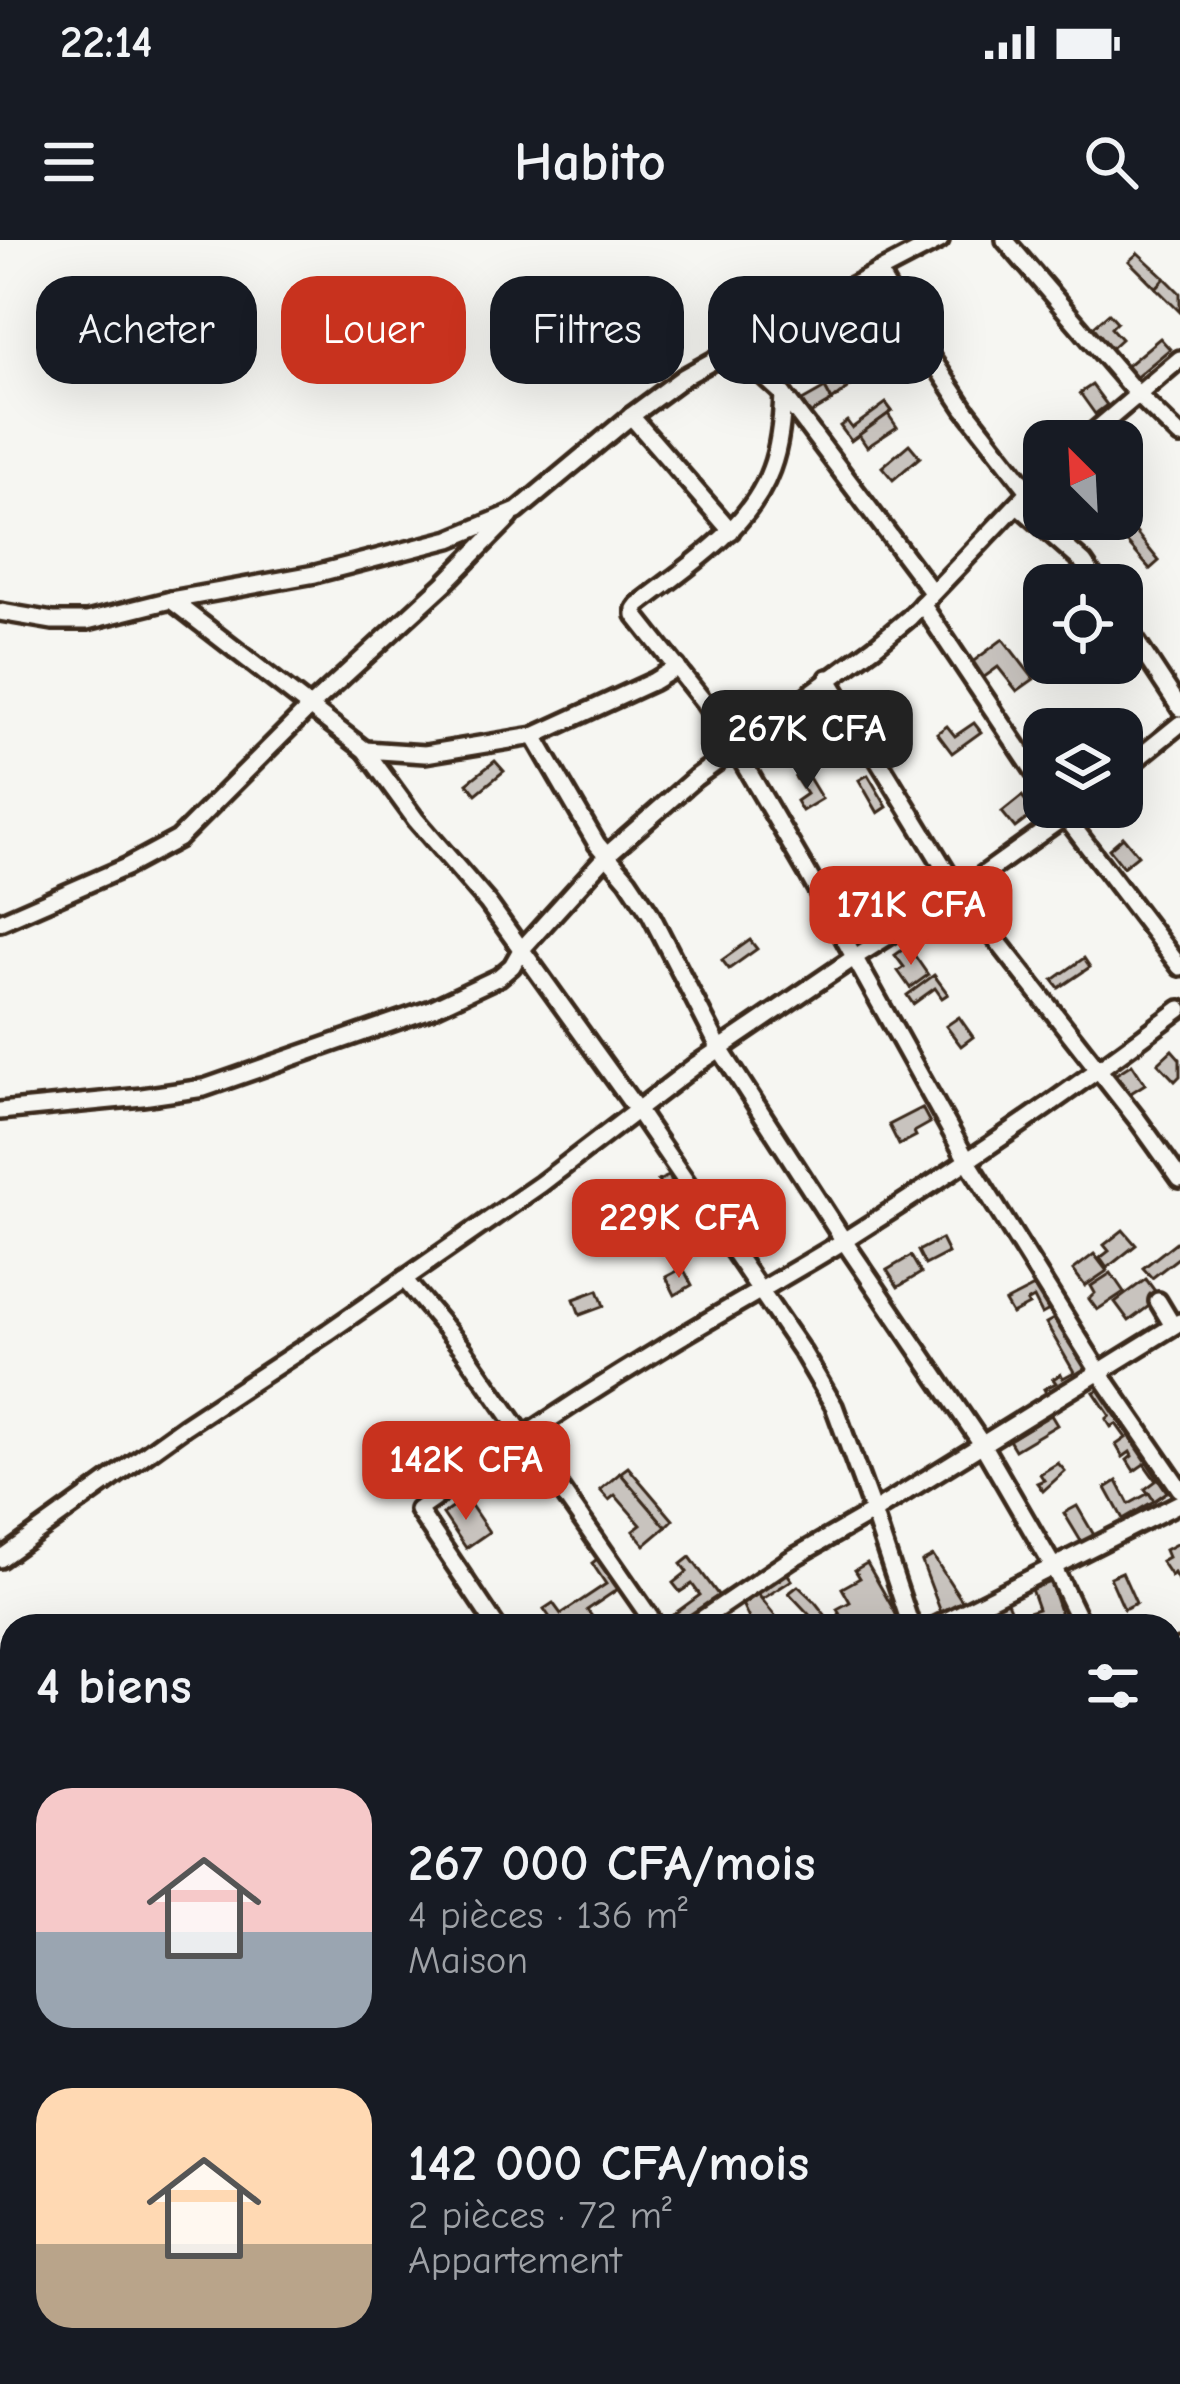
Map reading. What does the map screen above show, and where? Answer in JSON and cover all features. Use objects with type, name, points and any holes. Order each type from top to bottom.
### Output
[{"type":"street","points":[[871,276],[940,240]]},
{"type":"street","points":[[1005,240],[1137,394],[1180,436]]},
{"type":"street","points":[[878,272],[965,409],[1023,483]]},
{"type":"street","points":[[1107,420],[1180,359]]},
{"type":"street","points":[[0,922],[168,847],[517,511],[631,416],[708,364]]},
{"type":"street","points":[[772,384],[927,598],[1023,751]]},
{"type":"street","points":[[783,394],[771,471],[750,508],[731,531],[635,609],[635,615],[734,747],[967,1160],[1100,1373],[1180,1489]]},
{"type":"street","points":[[631,416],[731,531]]},
{"type":"street","points":[[0,1112],[204,1088],[431,1009],[499,977],[606,856],[734,747],[874,647],[1023,499]]},
{"type":"street","points":[[1018,505],[1085,564]]},
{"type":"street","points":[[0,612],[87,621],[171,600],[315,574],[450,539],[517,511]]},
{"type":"street","points":[[171,600],[365,750],[416,820],[488,903],[637,1109],[803,1353],[834,1406],[907,1614]]},
{"type":"street","points":[[1143,652],[1180,708]]},
{"type":"street","points":[[365,750],[425,754],[534,736],[677,667]]},
{"type":"street","points":[[828,679],[958,892],[1180,1179]]},
{"type":"street","points":[[1143,754],[1180,724]]},
{"type":"street","points":[[534,736],[606,856],[650,913],[720,1049],[982,1444],[1076,1614]]},
{"type":"street","points":[[0,1559],[185,1426],[562,1169],[720,1049],[958,892],[1043,828]]},
{"type":"street","points":[[1080,828],[1180,967]]},
{"type":"street","points":[[488,1614],[418,1510],[524,1436],[844,1241],[1098,1072],[1180,1010]]},
{"type":"street","points":[[404,1280],[464,1349],[648,1614]]},
{"type":"street","points":[[710,1614],[790,1559],[1177,1324],[1158,1301]]},
{"type":"street","points":[[960,1614],[1180,1503]]},
{"type":"building","points":[[1138,253],[1165,278],[1156,288],[1129,261]]},
{"type":"building","points":[[1165,278],[1180,293],[1180,312],[1156,288]]},
{"type":"building","points":[[1109,313],[1117,322],[1111,328],[1121,339],[1110,349],[1092,328]]},
{"type":"building","points":[[1160,338],[1170,349],[1133,380],[1123,369]]},
{"type":"building","points":[[831,384],[854,384],[832,401],[825,388]]},
{"type":"building","points":[[1092,385],[1107,405],[1095,414],[1080,393]]},
{"type":"building","points":[[825,388],[832,401],[810,414],[802,401]]},
{"type":"building","points":[[886,403],[892,411],[851,441],[840,426],[847,421],[852,428]]},
{"type":"building","points":[[888,414],[897,427],[867,447],[859,435]]},
{"type":"building","points":[[909,444],[920,457],[893,480],[882,467]]},
{"type":"building","points":[[1125,540],[1142,540],[1159,561],[1150,569]]},
{"type":"building","points":[[1003,639],[1023,665],[1023,684],[1027,684],[1017,691],[998,667],[983,678],[971,663]]},
{"type":"building","points":[[974,723],[981,732],[952,753],[937,733],[947,726],[955,736]]},
{"type":"building","points":[[495,761],[504,771],[476,794],[467,783]]},
{"type":"building","points":[[805,771],[822,799],[802,811],[796,801],[806,794],[795,777]]},
{"type":"building","points":[[868,775],[887,807],[878,813],[859,780]]},
{"type":"building","points":[[1023,797],[1023,822],[1015,828],[1002,812]]},
{"type":"building","points":[[1123,837],[1138,855],[1123,867],[1109,849]]},
{"type":"building","points":[[885,884],[899,906],[881,918],[867,896]]},
{"type":"building","points":[[750,940],[757,949],[729,969],[722,960]]},
{"type":"building","points":[[908,946],[928,975],[910,988],[898,971],[904,967],[895,955]]},
{"type":"building","points":[[1084,958],[1090,967],[1059,988],[1053,980]]},
{"type":"building","points":[[934,975],[948,994],[942,998],[935,988],[913,1004],[907,995]]},
{"type":"building","points":[[959,1017],[973,1037],[961,1046],[946,1026]]},
{"type":"building","points":[[1172,1050],[1180,1059],[1180,1076],[1175,1081],[1158,1063]]},
{"type":"building","points":[[1132,1064],[1145,1084],[1126,1096],[1113,1076]]},
{"type":"building","points":[[922,1108],[930,1123],[899,1145],[889,1125]]},
{"type":"building","points":[[669,1176],[683,1205],[673,1210],[658,1181]]},
{"type":"building","points":[[1123,1230],[1136,1245],[1107,1268],[1100,1258],[1109,1251],[1104,1245]]},
{"type":"building","points":[[941,1239],[948,1253],[925,1265],[918,1251]]},
{"type":"building","points":[[1180,1239],[1180,1260],[1152,1278],[1143,1268]]},
{"type":"building","points":[[1094,1254],[1107,1271],[1085,1286],[1073,1270]]},
{"type":"building","points":[[911,1256],[921,1273],[898,1287],[887,1270]]},
{"type":"building","points":[[683,1268],[692,1285],[675,1295],[666,1277]]},
{"type":"building","points":[[1111,1273],[1124,1292],[1097,1310],[1089,1299],[1095,1293],[1091,1286]]},
{"type":"building","points":[[1146,1279],[1160,1298],[1129,1321],[1115,1302]]},
{"type":"building","points":[[1038,1285],[1051,1309],[1042,1314],[1034,1298],[1012,1314],[1005,1302]]},
{"type":"building","points":[[598,1290],[604,1306],[580,1315],[574,1299]]},
{"type":"building","points":[[1057,1317],[1089,1375],[1048,1397],[1044,1389],[1056,1383],[1053,1379],[1074,1372],[1046,1323]]},
{"type":"building","points":[[1098,1390],[1167,1492],[1154,1501],[1145,1489],[1156,1481],[1144,1464],[1134,1471],[1127,1460],[1130,1452],[1123,1457],[1116,1445],[1126,1438],[1106,1419],[1110,1416],[1094,1392]]},
{"type":"building","points":[[1051,1415],[1057,1425],[1015,1450],[1009,1440]]},
{"type":"building","points":[[1058,1463],[1065,1471],[1043,1491],[1037,1483],[1044,1480],[1040,1474]]},
{"type":"building","points":[[628,1467],[673,1520],[666,1527],[620,1473]]},
{"type":"building","points":[[620,1473],[666,1527],[645,1545],[633,1531],[641,1525],[615,1495],[609,1500],[600,1490]]},
{"type":"building","points":[[1117,1481],[1129,1504],[1149,1493],[1154,1501],[1123,1519],[1106,1488]]},
{"type":"building","points":[[466,1498],[489,1532],[466,1548],[443,1514]]},
{"type":"building","points":[[1077,1506],[1094,1535],[1082,1543],[1064,1513]]},
{"type":"building","points":[[1180,1542],[1180,1584],[1161,1561],[1168,1557],[1165,1550]]},
{"type":"building","points":[[601,1556],[621,1587],[587,1610],[590,1614],[561,1614],[606,1584],[592,1563]]},
{"type":"building","points":[[933,1556],[964,1604],[942,1614],[922,1562]]},
{"type":"building","points":[[690,1557],[719,1596],[696,1614],[674,1614],[700,1595],[692,1584],[680,1592],[673,1583],[687,1572],[681,1564]]},
{"type":"building","points":[[867,1563],[896,1614],[840,1614],[837,1609],[850,1602],[842,1588],[860,1578],[855,1570]]},
{"type":"building","points":[[786,1572],[792,1580],[761,1600],[756,1592]]},
{"type":"building","points":[[1122,1572],[1136,1603],[1124,1609],[1110,1577]]},
{"type":"building","points":[[1050,1582],[1061,1614],[1029,1614],[1038,1609],[1031,1589]]},
{"type":"building","points":[[798,1586],[824,1614],[809,1614],[789,1593]]},
{"type":"building","points":[[756,1592],[774,1614],[747,1614],[742,1604]]},
{"type":"building","points":[[1006,1600],[1012,1614],[987,1614],[985,1609]]},
{"type":"building","points":[[553,1603],[561,1614],[548,1614],[544,1609]]}]
